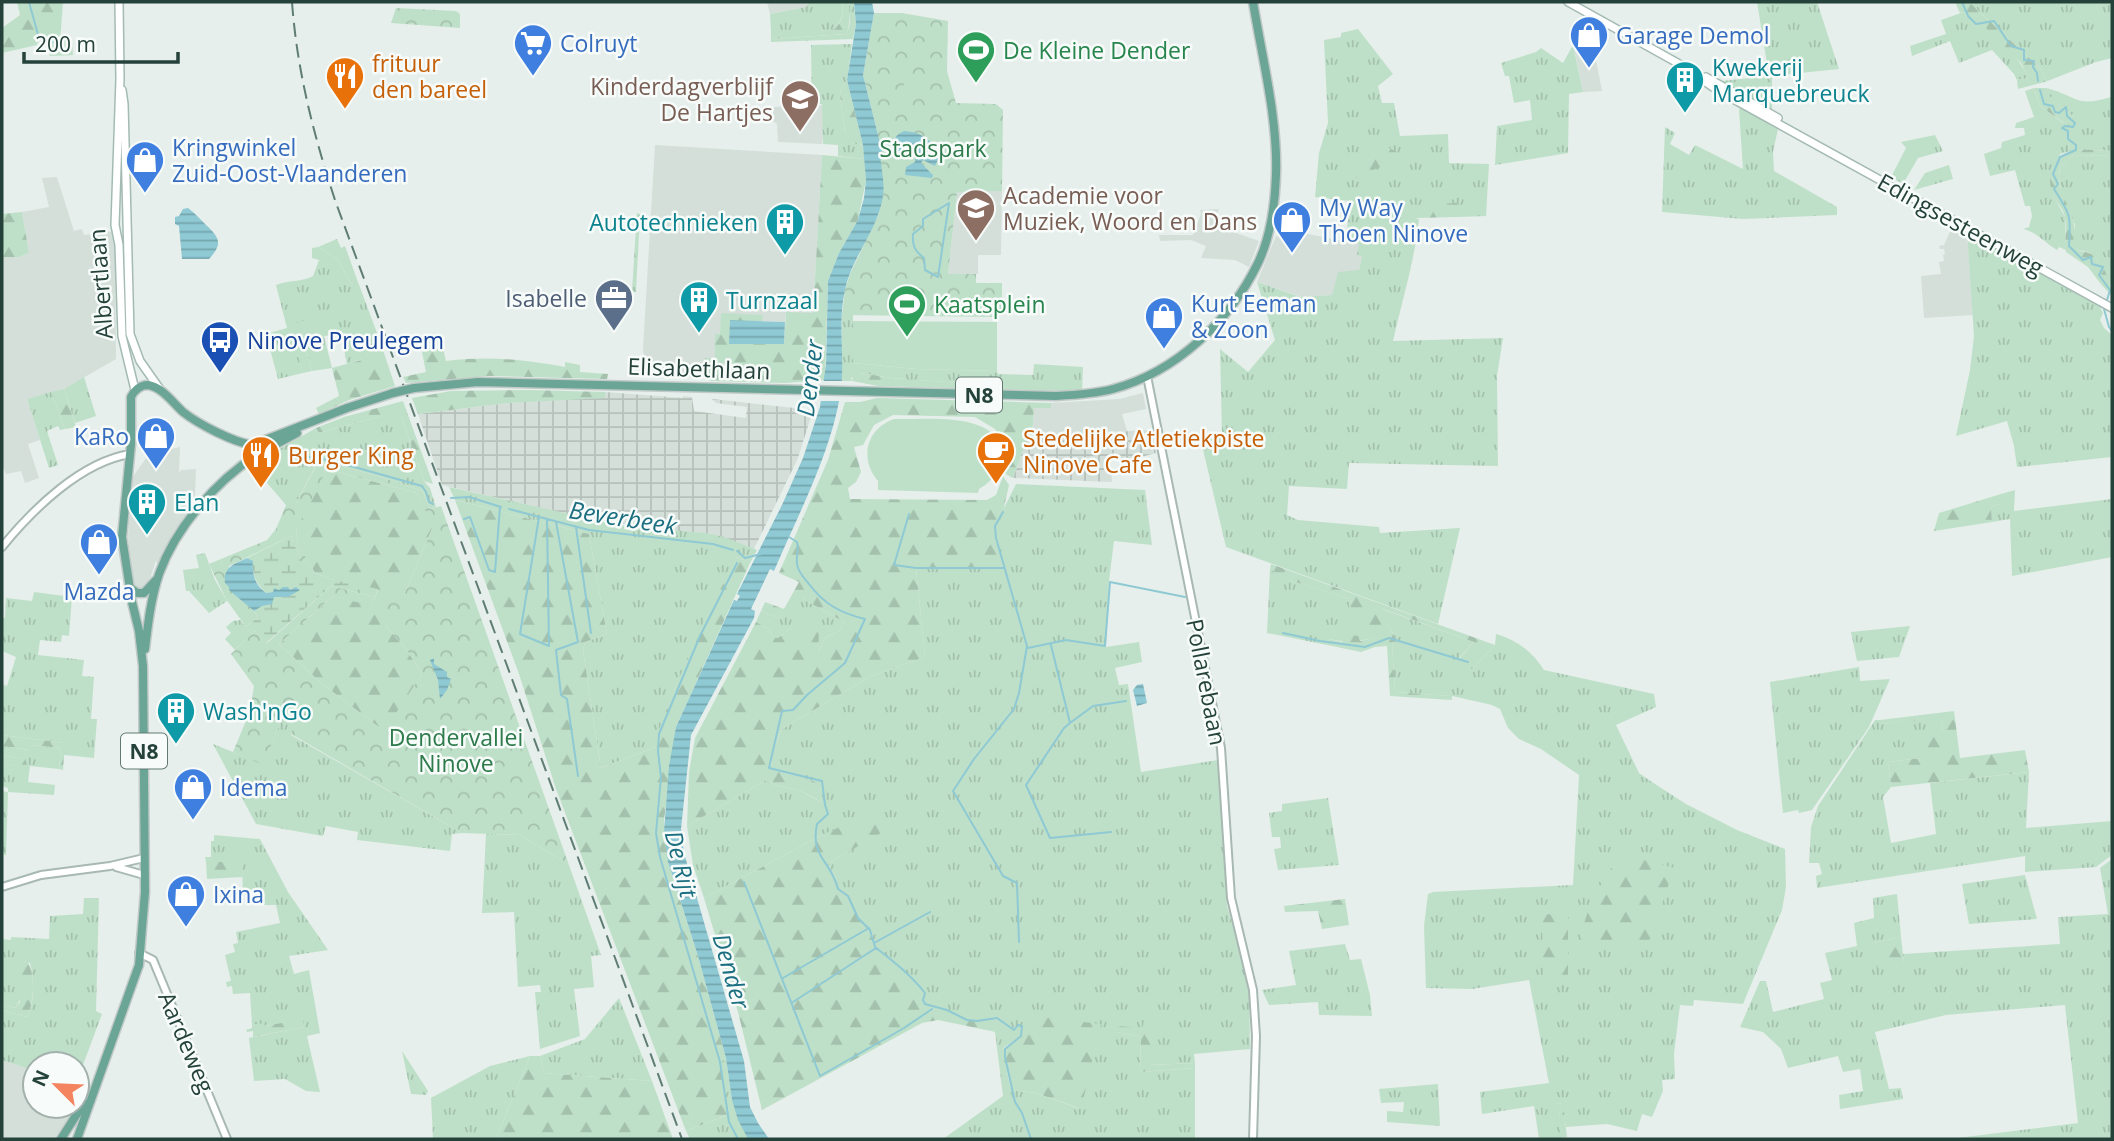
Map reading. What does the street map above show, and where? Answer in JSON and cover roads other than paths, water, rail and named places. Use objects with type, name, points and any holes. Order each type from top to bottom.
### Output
[{"type":"main road","name":"Albertlaan","points":[[119,2],[120,79],[114,215],[119,245],[122,336],[135,390],[131,397],[130,454]]},
{"type":"main road","name":"N8","points":[[1147,376],[1191,349],[1220,320],[1246,285],[1268,237],[1274,209],[1276,142],[1253,2]]},
{"type":"main road","name":"Edingsesteenweg","points":[[1569,2],[1681,65],[1717,90],[2112,308]]},
{"type":"main road","name":"Albertlaan","points":[[120,79],[124,104],[130,334],[140,361],[162,391],[190,417],[244,444]]},
{"type":"main road","name":"Albertlaan","points":[[114,215],[122,212],[127,218]]},
{"type":"main road","name":"Elisabethlaan","points":[[321,420],[347,408],[393,393],[414,388],[478,382],[1072,396],[1114,389],[1147,376]]},
{"type":"main road","points":[[135,390],[149,385],[162,391]]},
{"type":"main road","name":"N8","points":[[244,444],[256,444],[321,420]]},
{"type":"main road","name":"N8","points":[[143,666],[149,614],[159,575],[167,555],[189,522],[208,497],[243,466],[321,420]]},
{"type":"main road","points":[[243,466],[247,452],[244,444]]},
{"type":"main road","name":"N8","points":[[77,1139],[139,965],[144,911],[143,666],[139,631],[129,587],[122,524],[130,454]]},
{"type":"main road","points":[[129,587],[137,593],[144,593],[159,575]]},
{"type":"main road","name":"N8","points":[[63,1138],[93,1086],[139,953]]},
{"type":"street","name":"Pollarebaan","points":[[1147,376],[1221,748],[1231,898],[1253,990],[1256,1036],[1254,1139]]},
{"type":"street","points":[[2,547],[26,519],[62,487],[103,462],[130,454]]},
{"type":"street","points":[[2,887],[41,875],[110,866],[144,858]]},
{"type":"street","points":[[110,866],[144,875]]},
{"type":"street","name":"Aardeweg","points":[[139,953],[153,960],[226,1139]]},
{"type":"water","points":[[854,2],[872,2],[874,13],[863,75],[882,151],[883,196],[876,220],[853,266],[845,290],[842,316],[842,383],[829,441],[774,571],[770,569],[751,609],[755,611],[754,618],[691,735],[681,829],[684,853],[744,1061],[750,1107],[769,1139],[748,1139],[732,1100],[726,1058],[668,862],[664,832],[669,766],[676,727],[734,600],[737,601],[740,596],[737,594],[782,505],[803,458],[820,407],[826,364],[828,281],[839,253],[858,220],[866,180],[863,145],[847,80],[856,24]]},
{"type":"water","points":[[904,131],[921,135],[934,146],[939,157],[935,166],[923,160],[921,163],[933,175],[932,178],[905,175],[906,167],[915,162],[915,156],[893,149],[895,138]]},
{"type":"water","points":[[188,208],[217,238],[218,245],[209,259],[182,259],[179,226],[175,224],[175,217]]},
{"type":"water","points":[[730,320],[785,322],[784,344],[729,344]]},
{"type":"water","points":[[247,558],[253,561],[255,579],[266,593],[283,587],[290,590],[296,587],[300,590],[288,597],[274,597],[272,604],[254,611],[229,590],[225,583],[228,570]]},
{"type":"water","points":[[434,658],[434,664],[447,672],[447,677],[451,679],[440,699],[438,680],[430,660]]},
{"type":"water","points":[[1143,684],[1147,703],[1137,706],[1133,690],[1137,685]]},
{"type":"waterway","points":[[29,2],[39,38],[53,42],[69,39]]},
{"type":"waterway","points":[[1962,2],[1968,16],[1976,24],[1994,21],[2011,46],[2024,50],[2024,60],[2034,61],[2033,67],[2038,81]]},
{"type":"waterway","points":[[2040,90],[2044,104],[2053,106],[2055,112],[2059,113],[2066,107],[2067,116],[2075,123],[2073,127],[2062,128],[2068,131],[2068,139],[2076,145],[2076,150],[2060,157],[2053,174],[2058,184],[2054,189],[2069,216],[2069,246],[2083,260],[2091,257],[2092,264],[2103,267],[2099,275],[2110,290],[2107,300]]},
{"type":"waterway","points":[[949,203],[938,277],[925,270],[924,258],[916,250],[913,234],[923,226],[923,219],[949,203]]},
{"type":"waterway","points":[[2104,309],[2112,331]]},
{"type":"waterway","name":"Beverbeek","points":[[297,455],[333,461],[422,486],[429,502],[433,504]]},
{"type":"waterway","name":"Beverbeek","points":[[451,498],[469,497],[501,507]]},
{"type":"waterway","points":[[464,519],[470,517],[489,570],[495,572],[500,507]]},
{"type":"waterway","name":"Beverbeek","points":[[509,509],[589,530],[713,544],[733,550]]},
{"type":"waterway","points":[[1003,512],[995,526],[996,538],[1027,646],[1019,693],[1014,709],[974,759],[953,791],[1003,876],[1017,883],[1019,942]]},
{"type":"waterway","points":[[909,514],[894,565],[916,568],[1003,568]]},
{"type":"waterway","points":[[539,517],[520,634],[549,646],[547,519]]},
{"type":"waterway","points":[[556,522],[578,642],[556,650],[561,695],[567,699],[578,776]]},
{"type":"waterway","points":[[576,527],[591,633]]},
{"type":"waterway","points":[[789,537],[797,542],[799,570],[815,591],[833,607],[865,619],[845,663],[793,710],[782,711],[769,768],[822,781],[828,814],[817,824],[816,844],[819,852],[838,889],[848,896],[858,918],[870,930],[875,947],[920,986],[925,993],[925,1004],[947,1010],[967,1020],[997,1018],[1014,1030],[1018,1025],[1022,1026],[1021,1036],[1005,1049],[1005,1057],[1015,1102],[1031,1139]]},
{"type":"waterway","name":"Beverbeek","points":[[737,551],[745,558],[761,554]]},
{"type":"waterway","name":"De Rijt","points":[[737,563],[700,636],[659,734],[661,777],[656,833],[660,857],[720,1062],[729,1122],[738,1139]]},
{"type":"waterway","points":[[1028,648],[1066,640],[1105,646],[1110,582],[1185,597]]},
{"type":"waterway","points":[[1283,633],[1365,647],[1389,638],[1468,662]]},
{"type":"waterway","points":[[1051,645],[1070,723],[1093,706],[1126,701]]},
{"type":"waterway","points":[[1070,723],[1026,785],[1050,838],[1111,832]]},
{"type":"waterway","points":[[744,882],[820,1076],[932,1009]]},
{"type":"waterway","points":[[874,943],[930,912]]},
{"type":"waterway","points":[[783,978],[869,928]]},
{"type":"waterway","points":[[793,1002],[876,948]]},
{"type":"railway","points":[[292,2],[308,104],[336,203],[682,1139]]},
{"type":"place","name":"Garage Demol","points":[[1589,69]]},
{"type":"place","name":"Colruyt","points":[[533,77]]},
{"type":"place","name":"De Kleine Dender","points":[[976,84]]},
{"type":"place","name":"frituur den bareel","points":[[345,110]]},
{"type":"place","name":"Kwekerij Marquebreuck","points":[[1685,114]]},
{"type":"place","name":"Kinderdagverblijf De Hartjes","points":[[800,133]]},
{"type":"place","name":"Kringwinkel Zuid-Oost-Vlaanderen","points":[[145,194]]},
{"type":"place","name":"Academie voor Muziek, Woord en Dans","points":[[976,242]]},
{"type":"place","name":"My Way Thoen Ninove","points":[[1292,254]]},
{"type":"place","name":"Autotechnieken","points":[[785,256]]},
{"type":"place","name":"Isabelle","points":[[614,332]]},
{"type":"place","name":"Turnzaal","points":[[699,334]]},
{"type":"place","name":"Kaatsplein","points":[[907,338]]},
{"type":"place","name":"Kurt Eeman & Zoon","points":[[1164,350]]},
{"type":"place","name":"Ninove Preulegem","points":[[220,374]]},
{"type":"place","name":"KaRo","points":[[156,470]]},
{"type":"place","name":"Stedelijke Atletiekpiste Ninove Cafe","points":[[996,485]]},
{"type":"place","name":"Burger King","points":[[261,489]]},
{"type":"place","name":"Elan","points":[[147,536]]},
{"type":"place","name":"Mazda","points":[[99,576]]},
{"type":"place","name":"Wash'nGo","points":[[176,745]]},
{"type":"place","name":"Idema","points":[[193,821]]},
{"type":"place","name":"Ixina","points":[[186,928]]},
{"type":"park label","name":"Stadspark","points":[[933,148]]},
{"type":"park label","name":"Dendervallei Ninove","points":[[456,750]]},
{"type":"water label","name":"Dender","points":[[809,378]]},
{"type":"water label","name":"Dender","points":[[732,971]]}]
